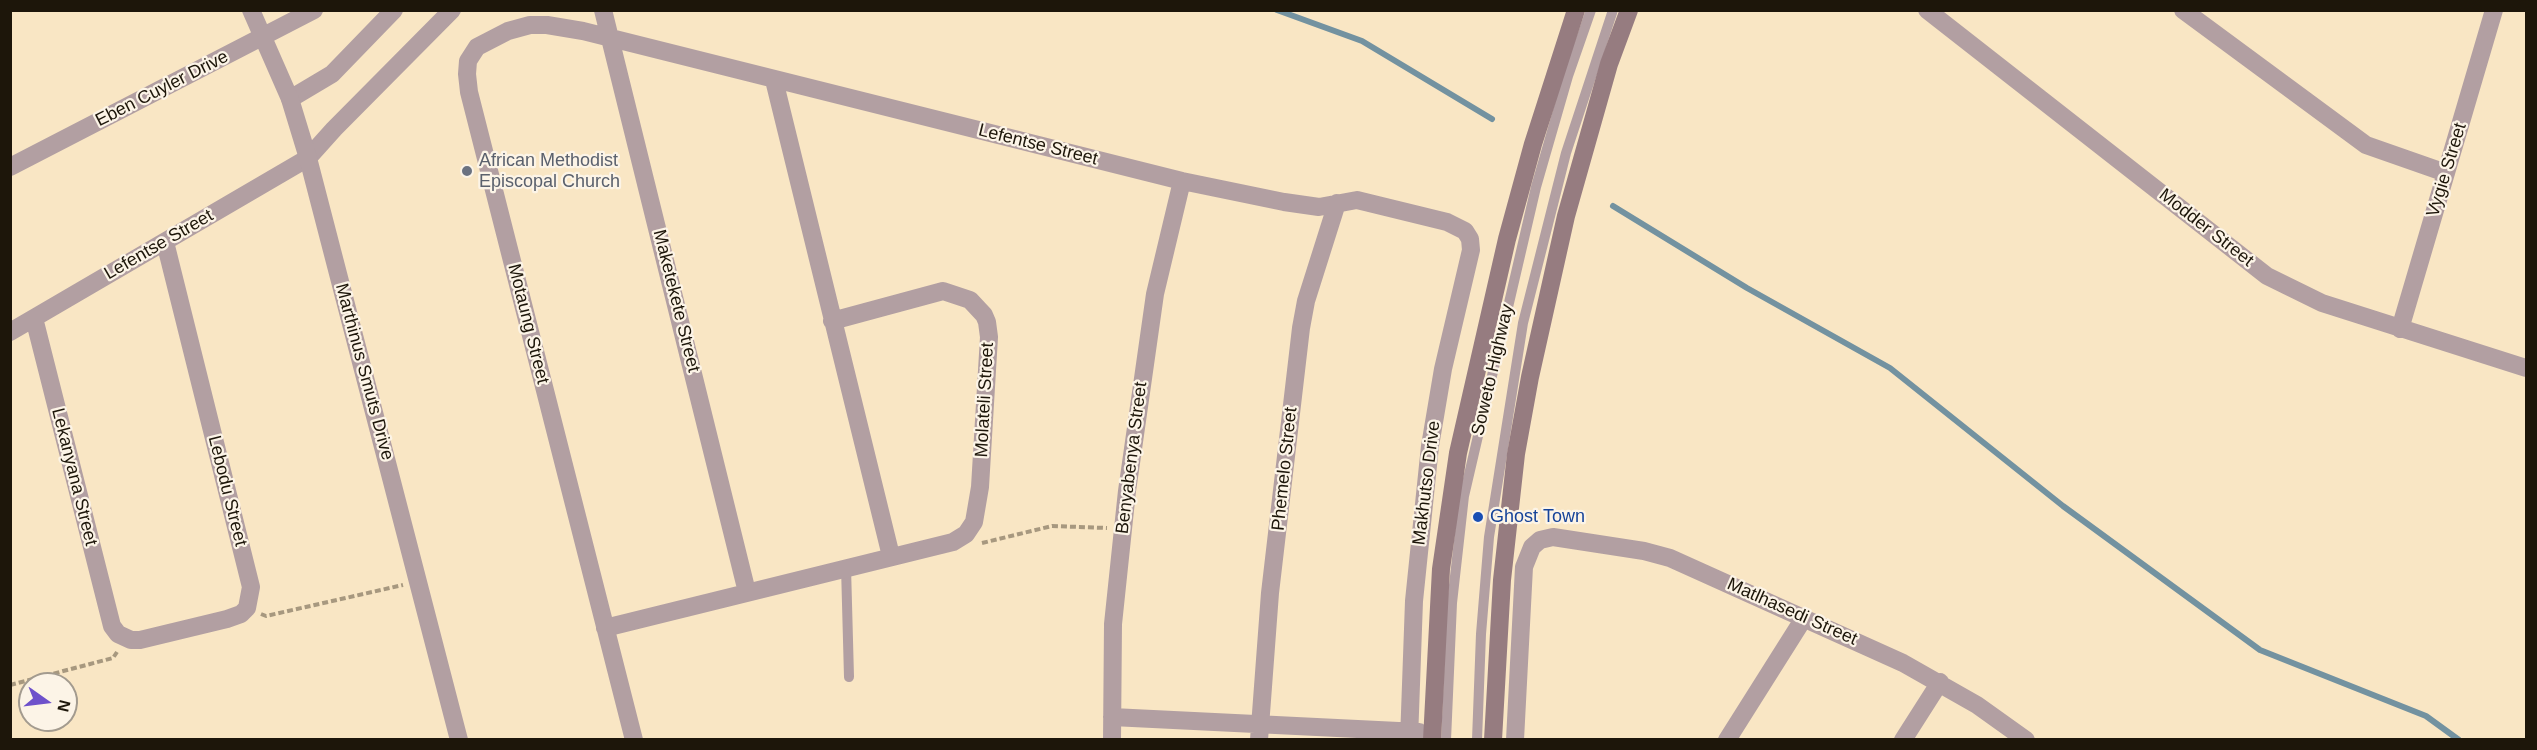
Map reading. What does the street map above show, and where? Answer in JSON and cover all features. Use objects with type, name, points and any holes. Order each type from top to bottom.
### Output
[{"type":"main road","name":"Soweto Highway","points":[[1437,737],[1441,569],[1458,453],[1507,239],[1533,144],[1576,10]]},
{"type":"main road","name":"Soweto Highway","points":[[1493,740],[1502,579],[1516,454],[1530,377],[1566,216],[1609,64],[1629,10]]},
{"type":"street","name":"Marthinus Smuts Drive","points":[[251,10],[290,99],[308,158],[459,740]]},
{"type":"street","name":"Eben Cuyler Drive","points":[[10,167],[314,10]]},
{"type":"street","points":[[290,99],[332,74],[394,10]]},
{"type":"street","name":"Lefentse Street","points":[[10,332],[308,158],[333,129],[452,10]]},
{"type":"street","name":"Maketekete Street","points":[[603,10],[747,592]]},
{"type":"street","name":"Modder Street","points":[[1927,10],[2267,276],[2322,303],[2526,368]]},
{"type":"street","points":[[2183,10],[2366,146],[2446,173]]},
{"type":"street","name":"Vygie Street","points":[[2400,329],[2494,10]]},
{"type":"street","name":"Motaung Street","points":[[612,39],[547,25],[520,27],[492,38],[477,47],[468,61],[467,74],[469,92],[634,740]]},
{"type":"street","name":"Lefentse Street","points":[[612,39],[1182,181],[1293,204],[1319,207],[1357,200],[1447,222],[1465,231]]},
{"type":"street","points":[[774,80],[891,556]]},
{"type":"street","name":"Benyabenya Street","points":[[1112,740],[1113,624],[1123,528],[1155,294],[1182,181]]},
{"type":"street","name":"Phemelo Street","points":[[1259,732],[1270,593],[1301,328],[1306,301],[1337,203]]},
{"type":"street","name":"Makhutso Drive","points":[[1409,736],[1414,601],[1430,446],[1443,369],[1471,250],[1470,239],[1465,231]]},
{"type":"street","name":"Lebodu Street","points":[[165,242],[251,587],[247,608]]},
{"type":"street","name":"Molateli Street","points":[[832,321],[943,291],[970,300],[984,315],[989,337],[980,487],[974,522],[966,534]]},
{"type":"street","name":"Lekanyana Street","points":[[34,318],[104,600],[112,626],[121,635]]},
{"type":"street","points":[[605,628],[953,542],[966,534]]},
{"type":"street","name":"Matlhasedi Street","points":[[1515,740],[1524,567],[1532,547],[1547,537],[1559,537],[1659,554],[1895,659],[1940,682],[2026,740]]},
{"type":"street","points":[[121,635],[131,640],[151,637],[227,619],[241,614],[247,608]]},
{"type":"street","points":[[1727,740],[1804,618]]},
{"type":"street","points":[[1903,740],[1940,682]]},
{"type":"street","points":[[1112,717],[1259,732],[1437,737]]},
{"type":"lane","name":"Soweto Highway","points":[[1437,737],[1464,496],[1536,187],[1568,76],[1591,10]]},
{"type":"lane","name":"Soweto Highway","points":[[1477,740],[1489,537],[1523,323],[1566,153],[1613,10]]},
{"type":"lane","points":[[846,567],[849,677]]},
{"type":"path","points":[[966,534],[979,543],[1052,526],[1123,528]]},
{"type":"path","points":[[247,608],[266,616],[418,582]]},
{"type":"path","points":[[10,685],[113,658],[121,635]]},
{"type":"waterway","points":[[1277,10],[1362,41],[1492,119]]},
{"type":"waterway","points":[[1613,206],[1747,288],[1890,368],[2063,506],[2260,650],[2426,716],[2459,740]]},
{"type":"place","name":"African Methodist Episcopal Church","points":[[467,171]]},
{"type":"place","name":"Ghost Town","points":[[1478,517]]}]
